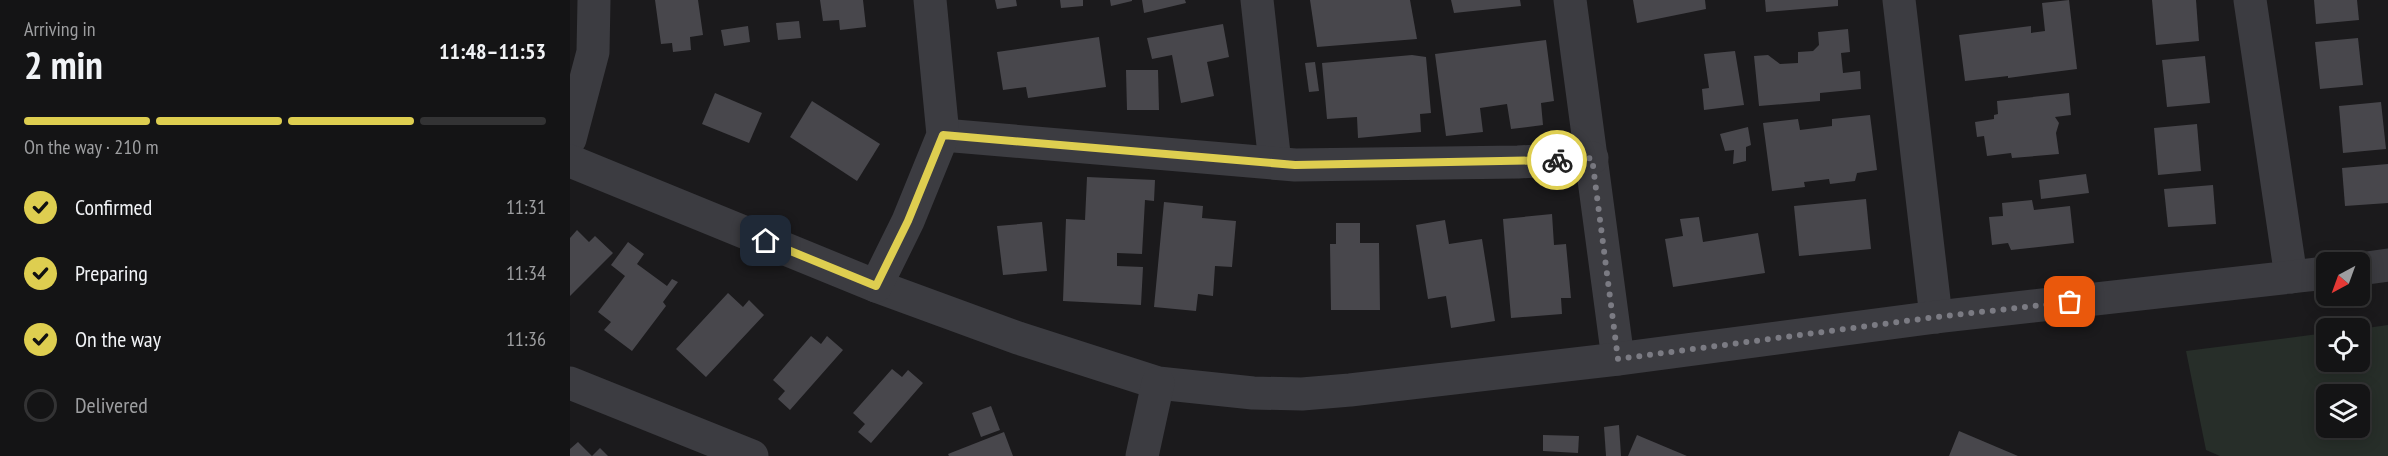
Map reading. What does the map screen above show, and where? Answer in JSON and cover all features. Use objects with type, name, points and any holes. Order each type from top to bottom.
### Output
[{"type":"street","points":[[570,139],[593,52],[594,0]]},
{"type":"street","points":[[876,286],[908,221],[943,135],[930,0]]},
{"type":"street","points":[[1257,0],[1275,163]]},
{"type":"street","points":[[1570,0],[1618,359]]},
{"type":"street","points":[[1899,0],[1936,317]]},
{"type":"street","points":[[2250,0],[2291,277]]},
{"type":"street","points":[[943,135],[1275,163],[1383,164],[1592,158]]},
{"type":"street","points":[[570,161],[876,286],[1018,338],[1158,383],[1253,393],[1302,394],[1618,359],[1936,317],[2316,274]]},
{"type":"street","points":[[2370,268],[2388,265]]},
{"type":"street","points":[[570,383],[752,456]]},
{"type":"street","points":[[1142,456],[1158,383]]},
{"type":"shaded area","points":[[2388,325],[2388,456],[2220,456],[2206,450],[2186,351],[2316,334],[2316,372],[2370,372],[2370,328]]},
{"type":"building","points":[[655,0],[698,0],[703,35],[690,37],[691,50],[673,52],[672,43],[661,44]]},
{"type":"building","points":[[820,0],[863,0],[866,27],[840,30],[839,20],[823,21]]},
{"type":"building","points":[[995,0],[1016,0],[1017,6],[997,9]]},
{"type":"building","points":[[1060,0],[1083,0],[1083,6],[1061,8]]},
{"type":"building","points":[[1110,0],[1132,0],[1132,1],[1111,6]]},
{"type":"building","points":[[1142,0],[1185,0],[1186,3],[1144,13]]},
{"type":"building","points":[[1310,0],[1410,0],[1417,39],[1317,47]]},
{"type":"building","points":[[1451,0],[1520,0],[1521,6],[1454,13]]},
{"type":"building","points":[[1633,0],[1705,0],[1706,9],[1637,23]]},
{"type":"building","points":[[1765,0],[1838,0],[1838,6],[1766,12]]},
{"type":"building","points":[[2069,0],[2077,69],[1965,81],[1959,35],[2031,26],[2031,33],[2045,31],[2042,3]]},
{"type":"building","points":[[2152,0],[2196,0],[2199,41],[2156,45]]},
{"type":"building","points":[[2314,0],[2357,0],[2359,20],[2316,24]]},
{"type":"building","points":[[799,21],[801,38],[778,40],[776,23]]},
{"type":"building","points":[[1223,24],[1229,57],[1207,62],[1214,96],[1181,103],[1172,55],[1152,59],[1147,38]]},
{"type":"building","points":[[748,26],[750,42],[724,46],[721,30]]},
{"type":"building","points":[[1848,29],[1850,52],[1841,53],[1843,73],[1860,71],[1861,89],[1820,93],[1820,101],[1759,106],[1754,56],[1768,55],[1780,64],[1798,63],[1798,52],[1813,51],[1819,45],[1818,32]]},
{"type":"building","points":[[1099,37],[1106,87],[1028,98],[1026,87],[1003,90],[997,52]]},
{"type":"building","points":[[2358,38],[2363,85],[2320,89],[2315,42]]},
{"type":"building","points":[[1546,40],[1554,101],[1541,103],[1543,125],[1511,129],[1507,104],[1480,108],[1483,132],[1446,136],[1435,54]]},
{"type":"building","points":[[1735,51],[1744,105],[1704,110],[1702,89],[1709,88],[1704,54]]},
{"type":"building","points":[[1412,55],[1426,57],[1431,113],[1420,114],[1421,132],[1358,138],[1357,117],[1327,119],[1322,63]]},
{"type":"building","points":[[2205,56],[2210,103],[2167,107],[2162,60]]},
{"type":"building","points":[[1315,62],[1319,91],[1309,92],[1305,63]]},
{"type":"building","points":[[1126,70],[1158,70],[1159,110],[1127,110]]},
{"type":"building","points":[[715,93],[762,113],[749,143],[702,124]]},
{"type":"building","points":[[2069,93],[2071,115],[2055,117],[2059,123],[2056,133],[2059,154],[2012,158],[2011,153],[1987,156],[1984,136],[1977,137],[1975,122],[1994,119],[1994,115],[1998,114],[1997,101]]},
{"type":"building","points":[[812,101],[880,144],[857,181],[790,137]]},
{"type":"building","points":[[2381,102],[2386,149],[2343,153],[2339,106]]},
{"type":"building","points":[[1870,115],[1877,170],[1857,173],[1855,181],[1830,184],[1829,179],[1804,182],[1805,187],[1772,191],[1763,123],[1798,119],[1800,130],[1832,126],[1832,119]]},
{"type":"building","points":[[2197,124],[2201,171],[2158,175],[2154,128]]},
{"type":"building","points":[[1748,127],[1751,145],[1746,147],[1746,161],[1733,164],[1734,150],[1725,151],[1720,134]]},
{"type":"building","points":[[2388,164],[2388,203],[2345,206],[2342,168]]},
{"type":"building","points":[[2086,174],[2089,193],[2041,199],[2039,180]]},
{"type":"building","points":[[1087,177],[1155,180],[1154,201],[1145,200],[1142,254],[1117,253],[1117,266],[1143,267],[1141,305],[1063,301],[1066,219],[1085,220]]},
{"type":"building","points":[[2213,185],[2216,224],[2168,227],[2164,189]]},
{"type":"building","points":[[1866,199],[1871,249],[1799,256],[1794,206]]},
{"type":"building","points":[[2032,200],[2034,210],[2070,206],[2074,243],[2011,250],[2008,243],[1992,245],[1989,217],[2003,216],[2002,203]]},
{"type":"building","points":[[1164,202],[1203,206],[1202,218],[1236,221],[1232,267],[1215,266],[1213,296],[1198,294],[1196,311],[1154,307]]},
{"type":"building","points":[[1552,214],[1554,245],[1566,244],[1571,298],[1561,298],[1562,314],[1511,318],[1503,219]]},
{"type":"building","points":[[1699,217],[1703,242],[1758,233],[1765,273],[1673,287],[1665,239],[1683,236],[1680,219]]},
{"type":"building","points":[[1445,220],[1449,244],[1482,239],[1495,321],[1451,328],[1446,296],[1428,299],[1416,225]]},
{"type":"building","points":[[1042,222],[1047,271],[1003,275],[997,226]]},
{"type":"building","points":[[1336,223],[1360,223],[1360,243],[1379,243],[1380,310],[1331,310],[1330,244],[1336,244]]},
{"type":"building","points":[[577,230],[589,242],[595,236],[613,253],[570,296],[570,238]]},
{"type":"building","points":[[628,242],[644,254],[637,264],[667,286],[672,279],[678,282],[663,302],[666,306],[632,351],[604,330],[611,322],[598,312],[625,276],[611,265]]},
{"type":"building","points":[[728,293],[743,307],[749,300],[764,315],[706,377],[676,349]]},
{"type":"building","points":[[811,336],[821,344],[827,336],[843,350],[790,410],[778,399],[785,391],[773,380]]},
{"type":"building","points":[[892,369],[902,377],[908,370],[923,383],[871,443],[858,432],[865,424],[853,413]]},
{"type":"building","points":[[991,406],[1000,430],[981,437],[972,413]]},
{"type":"building","points":[[1619,425],[1621,456],[1606,456],[1604,427]]},
{"type":"building","points":[[1959,431],[2018,456],[1949,456]]},
{"type":"building","points":[[1004,432],[1013,456],[949,456],[948,454]]},
{"type":"building","points":[[1543,435],[1579,436],[1578,453],[1543,451]]},
{"type":"building","points":[[1637,435],[1687,456],[1628,456]]},
{"type":"building","points":[[578,442],[592,456],[570,456],[570,449]]},
{"type":"building","points":[[600,448],[608,456],[592,456]]},
{"type":"way so far","points":[[1557,160],[1592,158],[1618,359],[1936,317],[2070,302]]},
{"type":"route","points":[[766,241],[876,286],[908,221],[943,135],[1295,165],[1557,160]]}]
